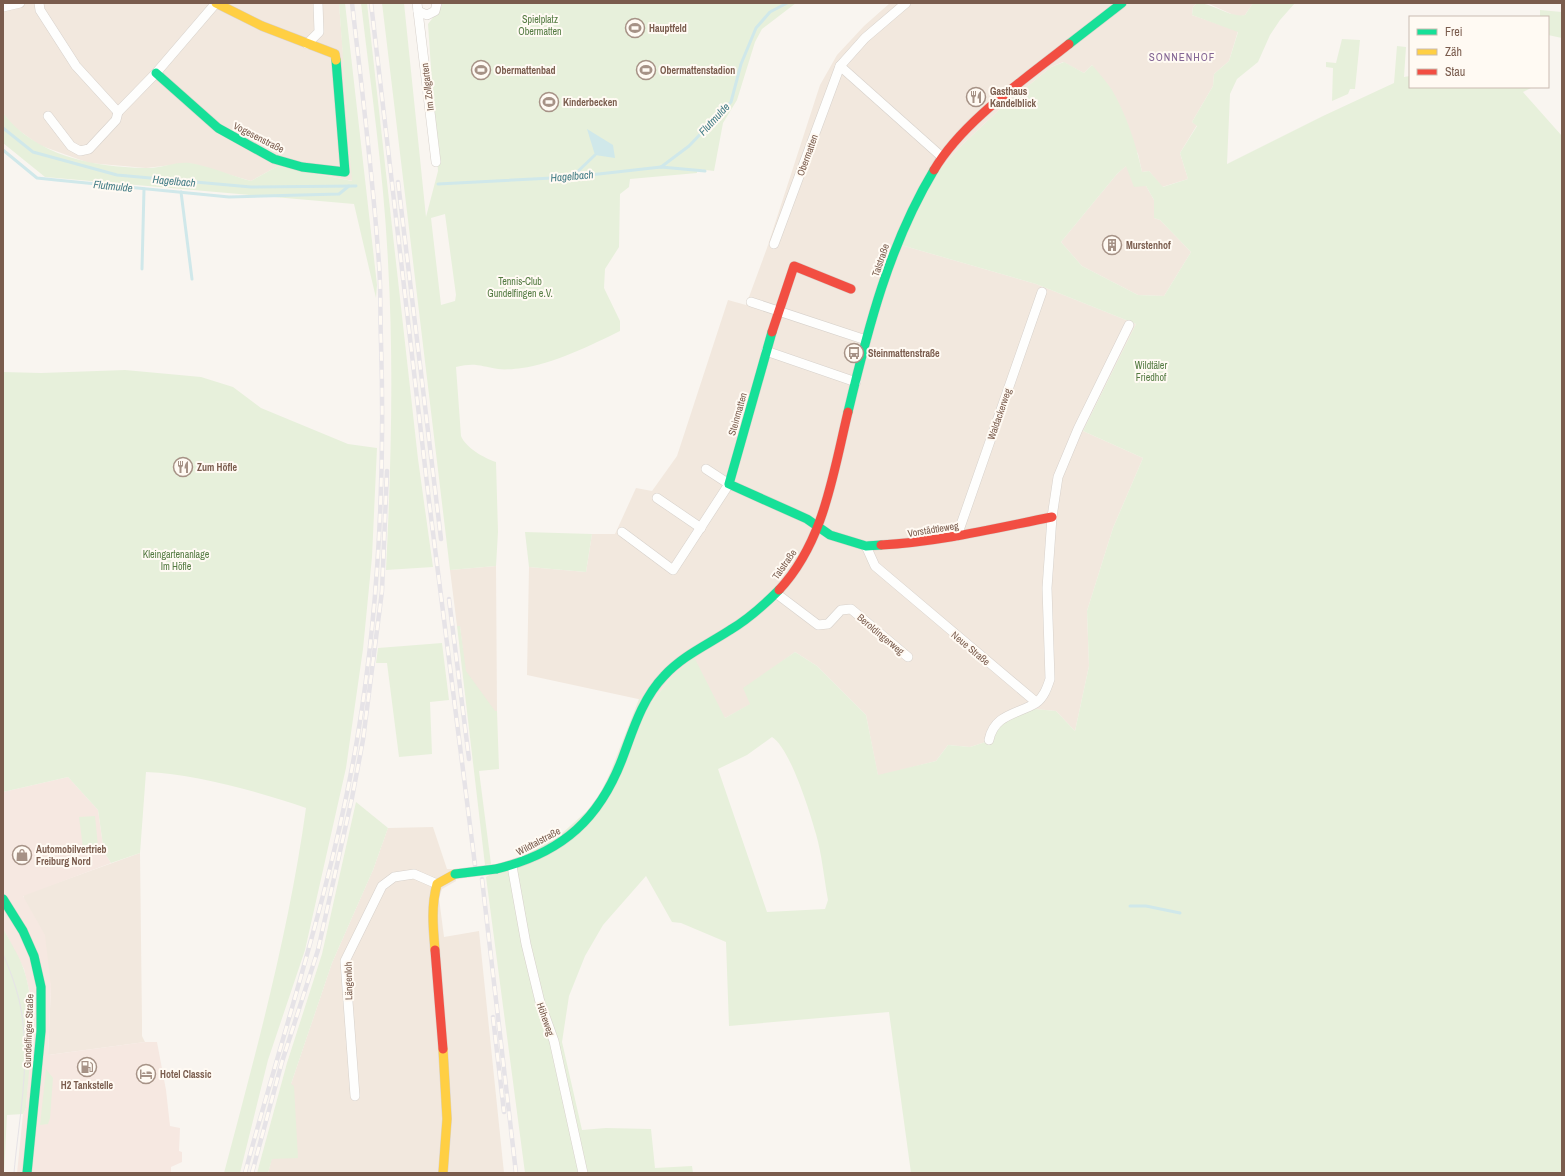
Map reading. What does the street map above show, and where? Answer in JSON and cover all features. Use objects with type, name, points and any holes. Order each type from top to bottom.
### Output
[{"type":"street","points":[[3,7],[20,3]]},
{"type":"street","points":[[39,3],[40,10],[76,66],[118,112]]},
{"type":"street","points":[[48,116],[71,146],[80,151],[89,149],[116,120],[118,112],[156,73],[216,3],[262,26],[307,44],[319,32],[318,3]]},
{"type":"street","name":"Im Zollgarten","points":[[418,7],[428,15],[435,11],[437,3]]},
{"type":"street","name":"Obermatten","points":[[774,244],[840,66],[865,38],[906,3]]},
{"type":"street","name":"Talstraße","points":[[775,595],[799,564],[819,528],[866,340],[878,299],[900,236],[913,207],[942,157],[966,129],[1006,95],[1122,3]]},
{"type":"street","name":"Im Zollgarten","points":[[418,7],[436,162]]},
{"type":"street","name":"Vogesenstraße","points":[[156,73],[218,128],[274,159],[302,167],[345,172],[335,54],[307,44]]},
{"type":"street","points":[[840,66],[942,157]]},
{"type":"street","name":"Steinmatten","points":[[702,527],[729,484],[766,351],[794,266],[851,290]]},
{"type":"street","name":"Waldackerweg","points":[[957,536],[1033,314],[1042,292]]},
{"type":"street","points":[[751,302],[866,340]]},
{"type":"street","points":[[989,740],[990,734],[1008,714],[1036,702],[1045,693],[1050,679],[1046,588],[1052,517],[1058,477],[1078,430],[1129,325]]},
{"type":"street","points":[[766,351],[856,382]]},
{"type":"street","points":[[706,469],[729,484],[807,519],[819,528]]},
{"type":"street","points":[[622,532],[673,570],[702,527],[657,498]]},
{"type":"street","name":"Vorstädtleweg","points":[[819,528],[830,535],[866,546],[906,544],[957,536],[1052,517]]},
{"type":"street","name":"Neue Straße","points":[[866,546],[875,566],[1036,702]]},
{"type":"street","name":"Beroldingerweg","points":[[775,595],[818,626],[828,624],[841,610],[851,609],[908,657]]},
{"type":"street","name":"Wildtalstraße","points":[[437,884],[455,874],[496,869],[524,862],[559,843],[582,826],[597,809],[615,777],[646,700],[663,677],[679,662],[741,623],[775,595]]},
{"type":"street","name":"Höheweg","points":[[512,866],[526,944],[540,1002],[554,1041],[583,1173]]},
{"type":"street","name":"Längenloh","points":[[355,1096],[345,961],[382,886],[394,878],[414,874],[437,884]]},
{"type":"street","points":[[437,884],[433,902],[436,968],[448,1107],[447,1145],[443,1173]]},
{"type":"street","name":"Gundelfinger Straße","points":[[3,900],[23,931],[34,956],[41,988],[41,1031],[27,1173]]},
{"type":"shaded area","points":[[3,3],[339,3],[353,181],[278,166],[251,181],[189,163],[146,168],[89,163],[39,145],[13,126],[3,113]]},
{"type":"shaded area","points":[[890,3],[1197,3],[1193,7],[1192,15],[1238,31],[1229,61],[1214,74],[1213,86],[1192,122],[1197,125],[1180,153],[1188,179],[1162,187],[1149,171],[1142,172],[1138,154],[1092,65],[1084,73],[1063,62],[1051,67],[1000,109],[962,145],[940,169],[901,245],[1036,284],[1136,324],[1083,431],[1143,458],[1113,528],[1087,611],[1089,666],[1075,731],[1056,711],[1035,709],[1011,715],[992,740],[970,747],[948,745],[936,761],[878,776],[866,715],[817,666],[795,652],[744,689],[751,704],[725,718],[670,679],[652,702],[527,675],[529,567],[586,572],[592,534],[615,534],[636,488],[652,491],[677,456],[728,300],[746,305],[767,248],[820,85],[837,55],[864,26]]},
{"type":"shaded area","points":[[1207,3],[1253,3],[1245,15],[1238,17]]},
{"type":"shaded area","points":[[1127,165],[1146,186],[1154,200],[1154,218],[1160,220],[1191,252],[1164,296],[1138,295],[1082,266],[1061,242],[1117,174]]},
{"type":"shaded area","points":[[496,566],[497,711],[495,712],[465,671],[460,626],[457,626],[450,570]]},
{"type":"shaded area","points":[[68,777],[98,810],[104,852],[111,863],[23,896],[45,935],[51,986],[48,1055],[145,1042],[157,1042],[166,1090],[170,1126],[180,1128],[179,1151],[182,1152],[182,1162],[171,1167],[171,1173],[17,1173],[23,1114],[26,1108],[31,1033],[30,994],[24,969],[3,928],[3,792]]},
{"type":"shaded area","points":[[433,827],[447,869],[454,869],[456,881],[442,889],[439,898],[444,937],[479,931],[504,1173],[268,1173],[291,1084],[332,963],[373,870],[388,828]]},
{"type":"shaded area","points":[[140,853],[142,1036],[145,1042],[48,1055],[51,986],[23,895]]},
{"type":"green space","points":[[339,3],[345,3],[377,285],[376,298],[354,204],[45,177],[3,143],[3,113],[16,128],[32,140],[49,149],[67,156],[106,165],[150,168],[179,163],[190,163],[205,166],[251,181],[278,166],[352,181]]},
{"type":"green space","points":[[361,3],[367,3],[418,459],[433,567],[386,570],[391,416],[390,301],[384,197]]},
{"type":"green space","points":[[382,3],[404,3],[426,217],[438,171],[428,24],[442,6],[442,3],[796,3],[762,29],[755,42],[737,100],[723,123],[714,171],[697,169],[697,173],[630,179],[629,187],[620,194],[619,247],[605,269],[604,288],[620,321],[620,331],[572,353],[533,366],[507,369],[473,365],[456,367],[461,436],[467,445],[476,452],[496,462],[498,532],[496,566],[450,570]],"holes":[[[445,214],[456,295],[455,301],[441,305],[431,218]]]},
{"type":"green space","name":"Wildtäler Friedhof","points":[[1197,3],[1209,5],[1227,13],[1245,15],[1253,3],[1295,3],[1280,20],[1270,35],[1258,62],[1237,79],[1230,94],[1227,164],[1323,116],[1394,83],[1397,46],[1406,47],[1404,77],[1409,76],[1409,88],[1531,88],[1523,92],[1562,136],[1562,1173],[911,1173],[889,1012],[729,1026],[726,942],[681,923],[672,922],[646,876],[603,925],[585,956],[569,996],[562,1042],[582,1130],[606,1128],[651,1129],[655,1168],[692,1166],[693,1173],[525,1173],[486,877],[560,835],[587,811],[600,794],[610,773],[639,699],[652,702],[670,679],[694,657],[725,718],[750,704],[743,688],[795,652],[817,666],[866,715],[878,775],[936,761],[948,745],[970,747],[992,740],[996,731],[1011,715],[1035,709],[1056,711],[1075,731],[1089,666],[1087,611],[1113,528],[1143,458],[1083,431],[1136,324],[1036,284],[901,245],[917,210],[940,169],[962,145],[1000,109],[1051,67],[1064,62],[1084,73],[1092,65],[1110,87],[1122,109],[1130,130],[1142,172],[1149,171],[1163,187],[1188,179],[1180,153],[1197,126],[1192,122],[1213,86],[1214,74],[1229,61],[1238,32],[1192,15],[1193,7]],"holes":[[[1126,166],[1134,187],[1146,186],[1154,200],[1154,218],[1160,220],[1191,252],[1164,296],[1138,295],[1082,266],[1061,242],[1117,174]],[[772,737],[779,743],[786,754],[798,781],[818,842],[828,900],[825,909],[767,912],[718,769],[747,755]]]},
{"type":"green space","points":[[1540,10],[1562,12],[1562,38],[1549,35],[1549,16],[1540,16]]},
{"type":"green space","points":[[1342,39],[1360,40],[1355,89],[1350,89],[1348,94],[1332,101],[1333,68],[1326,67],[1326,62],[1336,63]]},
{"type":"green space","name":"Kleingartenanlage Im Höfle","points":[[125,370],[201,377],[233,387],[261,408],[348,444],[377,448],[372,557],[363,649],[346,768],[305,950],[268,1060],[240,1173],[224,1173],[271,992],[291,900],[306,808],[268,796],[206,780],[165,773],[146,772],[140,853],[111,863],[104,852],[98,810],[68,777],[3,792],[3,372],[41,373]]},
{"type":"green space","points":[[525,532],[592,534],[586,572],[529,567]]},
{"type":"green space","points":[[457,626],[460,626],[466,671],[495,711],[497,711],[499,769],[479,771],[491,864],[485,865]]},
{"type":"green space","points":[[442,643],[449,700],[430,702],[432,754],[399,757],[387,663],[376,663],[378,648]]},
{"type":"green space","points":[[356,802],[388,828],[373,870],[332,963],[291,1084],[294,1086],[298,1158],[272,1159],[268,1173],[257,1173],[287,1063],[322,954]]},
{"type":"green space","points":[[95,816],[98,846],[83,848],[79,817]]},
{"type":"green space","points":[[3,928],[24,970],[31,1003],[32,1021],[26,1108],[23,1114],[7,1115],[4,1173]]},
{"type":"green space","points":[[46,1069],[53,1078],[50,1118],[48,1124],[40,1125]]},
{"type":"water","name":"Kinderbecken","points":[[549,94],[555,96],[557,102],[555,108],[549,110],[543,108],[541,102],[543,96]]},
{"type":"water","points":[[587,129],[613,145],[615,158],[595,155]]},
{"type":"waterway","name":"Flutmulde","points":[[661,167],[689,146],[731,102],[741,64],[756,28],[770,12],[787,3]]},
{"type":"waterway","name":"Hagelbach","points":[[3,128],[33,152],[117,175],[251,187],[356,186]]},
{"type":"waterway","name":"Flutmulde","points":[[3,150],[37,178],[56,180],[229,197],[339,194],[349,186]]},
{"type":"waterway","points":[[573,176],[595,155]]},
{"type":"waterway","name":"Hagelbach","points":[[438,184],[572,177],[661,167],[705,171]]},
{"type":"waterway","points":[[142,269],[144,189]]},
{"type":"waterway","points":[[181,192],[192,279]]},
{"type":"waterway","points":[[1130,906],[1146,906],[1180,913]]},
{"type":"tram line","points":[[3,954],[13,980],[22,1015],[25,1061],[14,1173]]},
{"type":"railway","points":[[245,1173],[321,904],[347,795],[365,691],[371,641],[379,541],[381,491],[382,392],[380,284],[377,231],[352,3]]},
{"type":"railway","points":[[371,3],[429,501],[475,865]]},
{"type":"railway","points":[[398,182],[441,539]]},
{"type":"railway","points":[[252,1173],[282,1062],[318,950],[352,798],[363,740],[382,591],[387,471]]},
{"type":"railway","points":[[449,599],[469,759]]},
{"type":"railway","points":[[482,879],[516,1173]]},
{"type":"railway","points":[[493,1017],[504,1112]]},
{"type":"traffic: fast","points":[[1069,44],[1122,3]]},
{"type":"traffic: fast","points":[[156,73],[218,128],[274,159],[302,167],[345,172],[336,60]]},
{"type":"traffic: fast","points":[[848,412],[872,318],[892,257],[918,198],[934,170]]},
{"type":"traffic: fast","points":[[772,332],[729,484],[807,519],[830,535],[866,546],[881,545]]},
{"type":"traffic: fast","points":[[496,869],[520,862],[541,853],[560,842],[576,830],[604,797],[615,777],[640,713],[650,694],[664,676],[679,662],[744,621],[779,590]]},
{"type":"traffic: fast","points":[[455,874],[496,869]]},
{"type":"traffic: fast","points":[[3,899],[23,931],[34,956],[41,987],[41,1031],[27,1173]]},
{"type":"traffic: slow","points":[[216,3],[262,26],[335,54],[336,60]]},
{"type":"traffic: slow","points":[[435,950],[433,908],[437,884],[455,874]]},
{"type":"traffic: slow","points":[[443,1049],[447,1119],[443,1173]]},
{"type":"traffic: jam","points":[[934,170],[946,152],[978,118],[1014,87],[1069,44]]},
{"type":"traffic: jam","points":[[772,332],[794,266],[851,289]]},
{"type":"traffic: jam","points":[[779,590],[807,551],[817,529],[825,506],[848,412]]},
{"type":"traffic: jam","points":[[881,545],[946,538],[1052,517]]},
{"type":"traffic: jam","points":[[435,950],[443,1049]]},
{"type":"place","name":"Hauptfeld","points":[[635,28]]},
{"type":"place","name":"Obermattenbad","points":[[481,70]]},
{"type":"place","name":"Obermattenstadion","points":[[646,70]]},
{"type":"place","name":"Gasthaus Kandelblick","points":[[976,97]]},
{"type":"place","name":"Kinderbecken","points":[[549,102]]},
{"type":"place","name":"Murstenhof","points":[[1112,245]]},
{"type":"place","name":"Steinmattenstraße","points":[[854,353]]},
{"type":"place","name":"Zum Höfle","points":[[183,467]]},
{"type":"place","name":"Automobilvertrieb Freiburg Nord","points":[[22,855]]},
{"type":"place","name":"H2 Tankstelle","points":[[87,1067]]},
{"type":"place","name":"Hotel Classic","points":[[146,1074]]},
{"type":"district","name":"SONNENHOF","points":[[1182,57]]},
{"type":"park label","name":"Spielplatz Obermatten","points":[[540,24]]},
{"type":"park label","name":"Tennis-Club Gundelfingen e.V.","points":[[520,286]]}]
